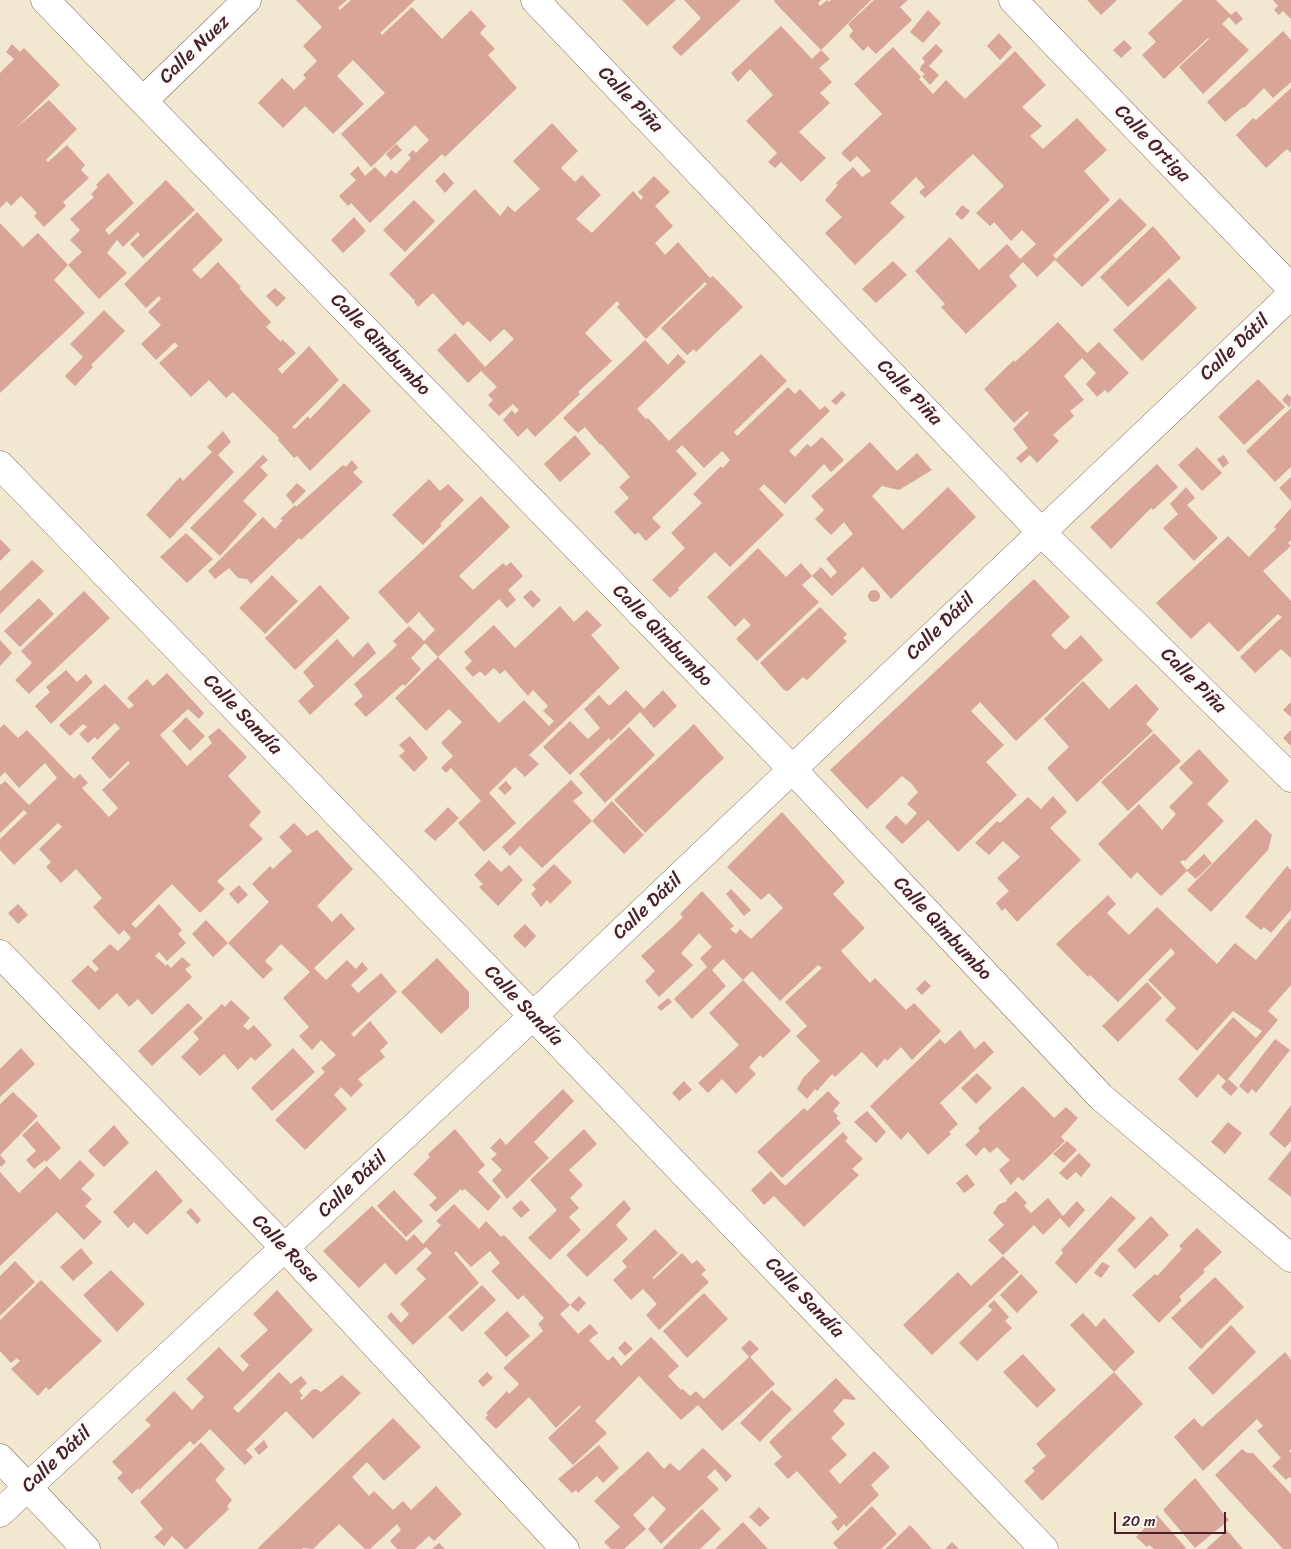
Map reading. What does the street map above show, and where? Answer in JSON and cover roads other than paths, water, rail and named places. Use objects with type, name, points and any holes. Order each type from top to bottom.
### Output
[{"type":"street","name":"Calle Qimbumbo","points":[[45,0],[793,770],[1100,1097],[1291,1258]]},
{"type":"street","name":"Calle Nuez","points":[[144,100],[247,0]]},
{"type":"street","name":"Calle Piña","points":[[535,0],[1041,532],[1291,778]]},
{"type":"street","name":"Calle Ortiga","points":[[1013,0],[1291,288]]},
{"type":"street","name":"Calle Dátil","points":[[0,1513],[533,1016],[1291,295]]},
{"type":"street","name":"Calle Sandía","points":[[0,465],[533,1016],[1044,1549]]},
{"type":"street","name":"Calle Rosa","points":[[0,954],[286,1248],[565,1549]]},
{"type":"street","points":[[0,1458],[29,1486],[86,1549]]}]
